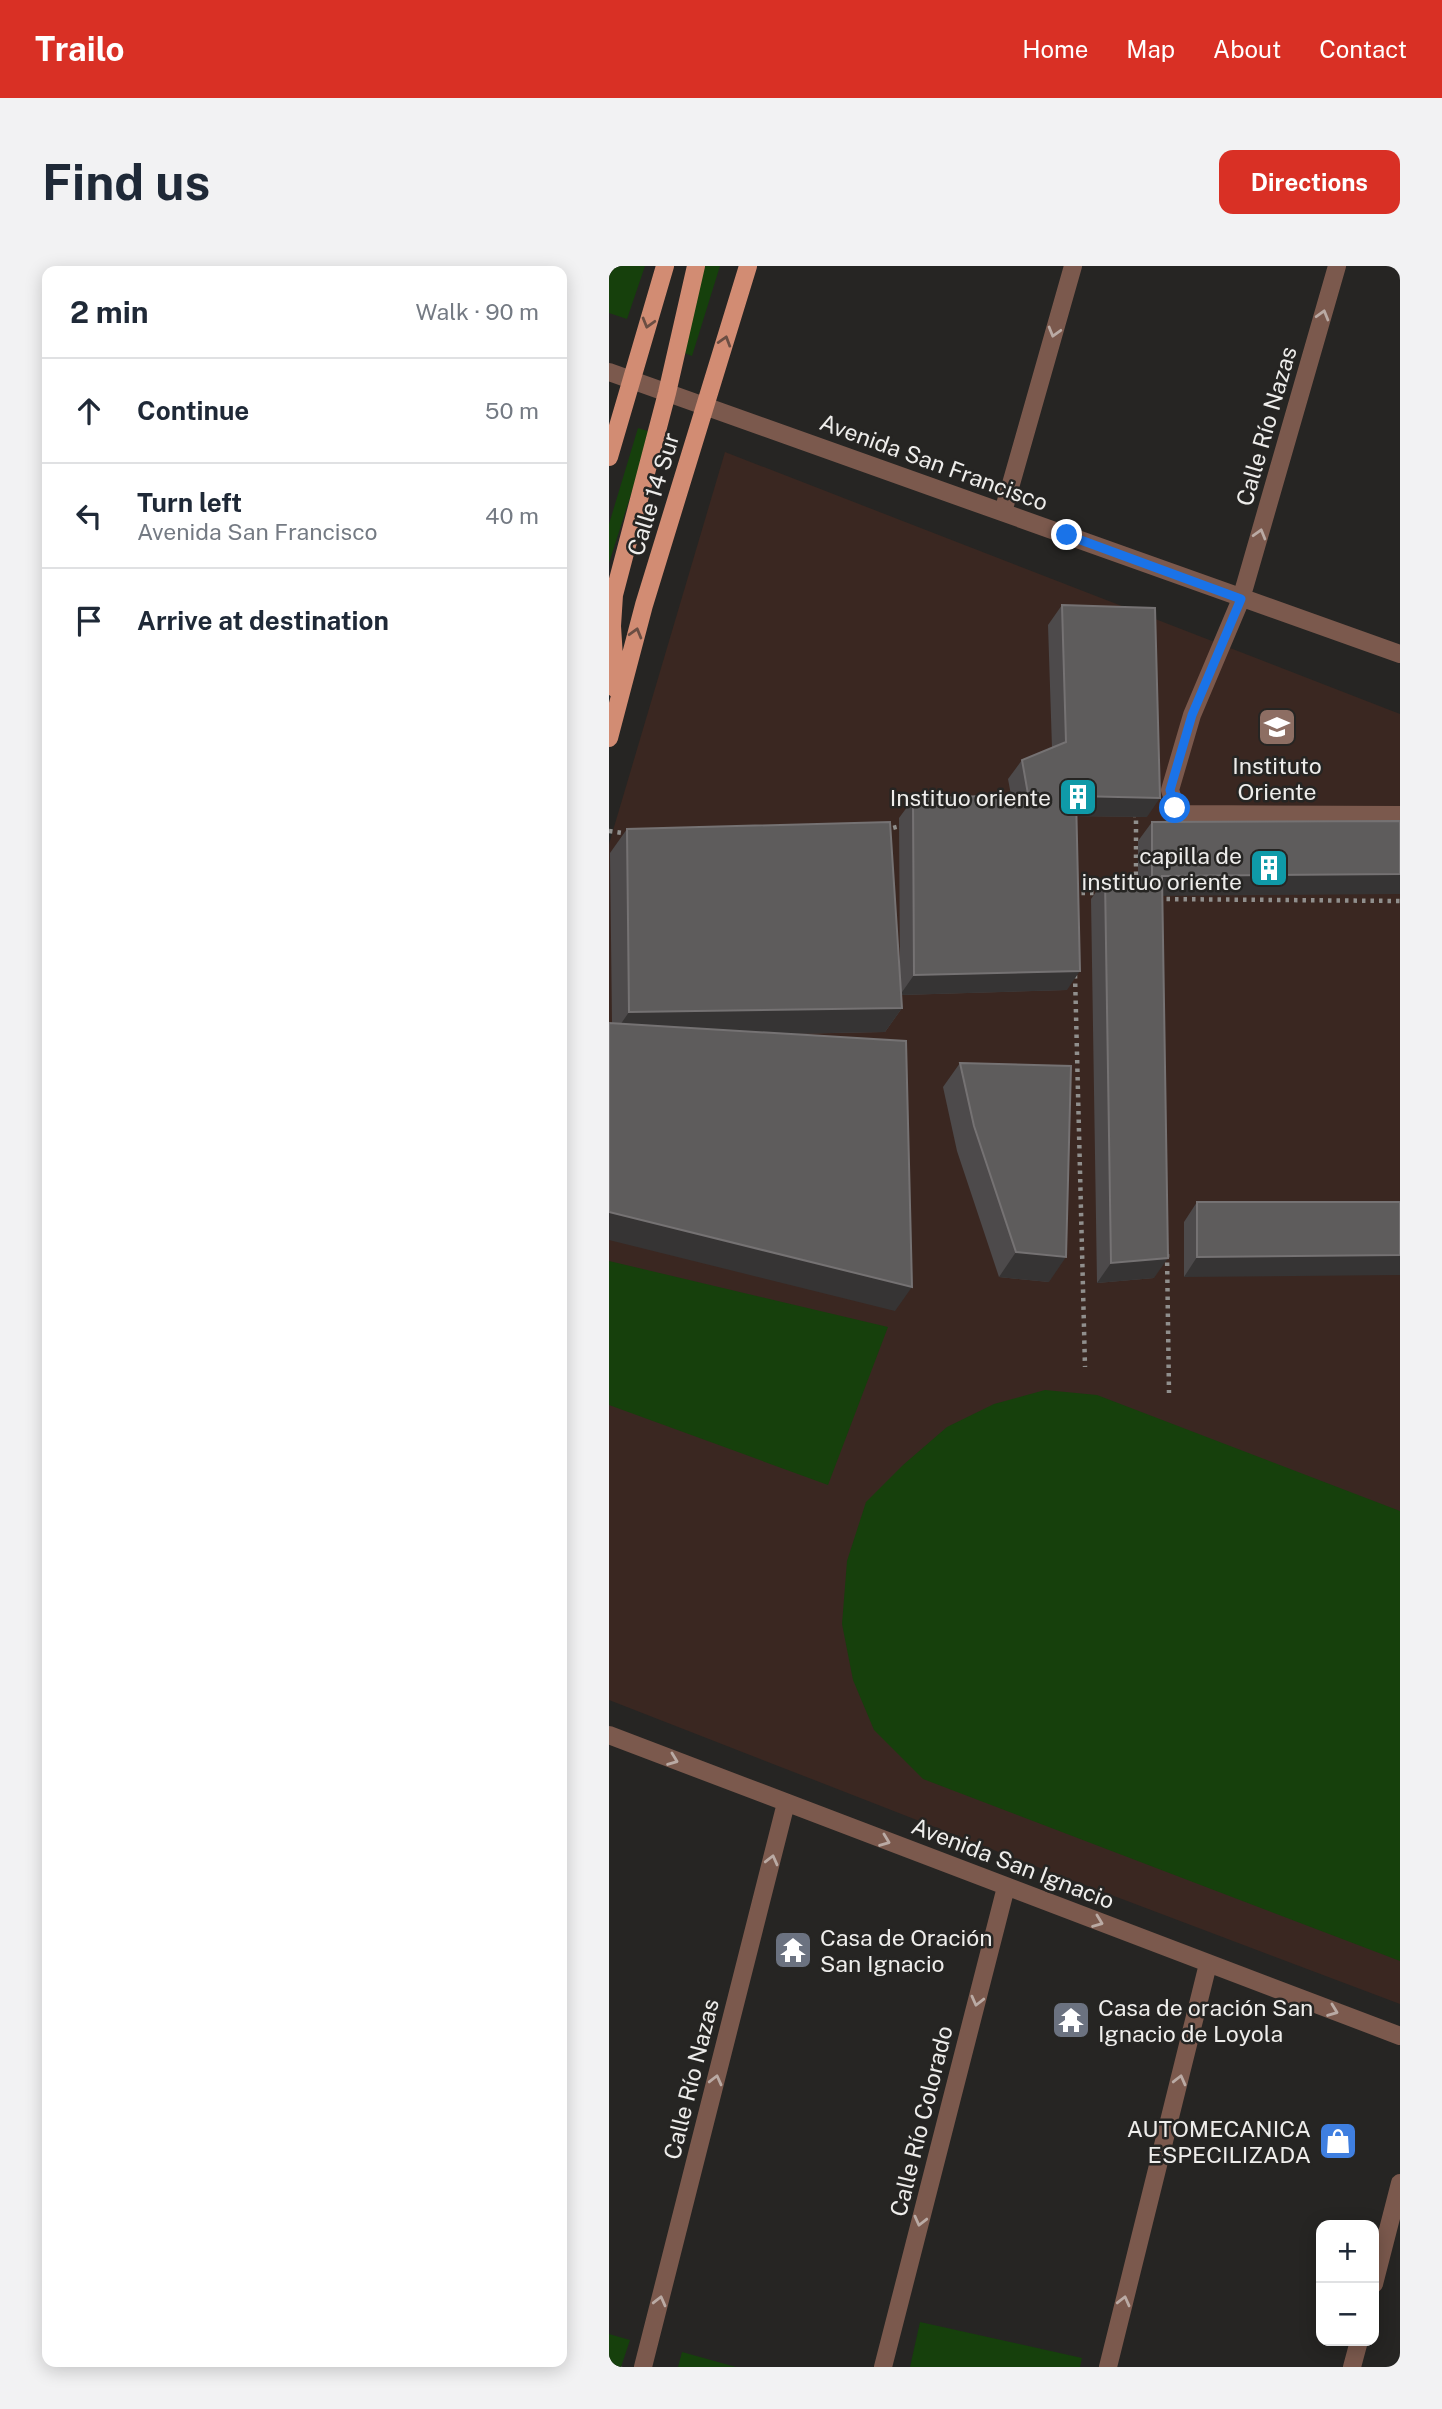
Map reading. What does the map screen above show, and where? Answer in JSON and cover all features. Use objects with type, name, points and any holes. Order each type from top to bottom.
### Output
[{"type":"main road","points":[[609,457],[665,266]]},
{"type":"main road","points":[[618,699],[613,657],[614,594],[667,393],[696,266]]},
{"type":"main road","name":"Calle 14 Sur","points":[[609,738],[618,699],[748,266]]},
{"type":"street","points":[[1003,512],[1073,266]]},
{"type":"street","name":"Calle Río Nazas","points":[[1337,266],[1241,599],[1192,715],[1170,790],[1175,808],[1187,814],[1400,815]]},
{"type":"street","name":"Avenida San Francisco","points":[[609,372],[1400,654]]},
{"type":"street","name":"Avenida San Ignacio","points":[[609,1735],[1400,2036]]},
{"type":"street","name":"Calle Río Nazas","points":[[643,2367],[786,1803]]},
{"type":"street","name":"Calle Río Colorado","points":[[883,2367],[1006,1887]]},
{"type":"street","points":[[1108,2367],[1209,1964]]},
{"type":"street","points":[[1374,2283],[1400,2183]]},
{"type":"street","points":[[1352,2367],[1358,2346]]},
{"type":"path","points":[[1123,815],[1136,815],[1136,893]]},
{"type":"path","points":[[882,831],[908,824]]},
{"type":"path","points":[[609,831],[635,835]]},
{"type":"path","points":[[1066,893],[1111,893]]},
{"type":"path","points":[[1149,897],[1161,900],[1400,901]]},
{"type":"path","points":[[1075,963],[1085,1367]]},
{"type":"path","points":[[1167,1243],[1170,1393]]},
{"type":"shaded area","points":[[725,452],[1400,714],[1400,2004],[1040,1868],[609,1700],[609,844]]},
{"type":"green space","points":[[609,266],[645,266],[627,319],[609,313]]},
{"type":"green space","points":[[705,266],[720,266],[692,356],[682,352]]},
{"type":"green space","points":[[638,428],[651,432],[609,563],[609,524]]},
{"type":"green space","points":[[609,1261],[888,1327],[828,1485],[609,1405]]},
{"type":"green space","points":[[1045,1390],[1097,1395],[1400,1511],[1400,1961],[923,1779],[874,1730],[853,1680],[842,1624],[847,1561],[866,1502],[947,1427],[994,1404]]},
{"type":"green space","points":[[920,2322],[1082,2358],[1080,2367],[910,2367]]},
{"type":"green space","points":[[609,2334],[630,2340],[621,2367],[609,2367]]},
{"type":"green space","points":[[682,2352],[736,2367],[678,2367]]},
{"type":"building","name":"Instituo oriente","points":[[1062,605],[1155,608],[1160,798],[1076,796],[1080,971],[914,975],[913,799],[1028,794],[1022,760],[1066,742]]},
{"type":"building","points":[[1400,821],[1400,874],[1162,876],[1168,1258],[1111,1263],[1105,879],[1157,877],[1152,876],[1152,822]]},
{"type":"building","points":[[890,822],[902,1008],[629,1012],[627,829]]},
{"type":"building","points":[[609,1023],[906,1041],[912,1287],[609,1212]]},
{"type":"building","points":[[960,1063],[1071,1066],[1066,1257],[1016,1252],[974,1126]]},
{"type":"building","points":[[1197,1202],[1400,1202],[1400,1255],[1197,1257]]},
{"type":"place","name":"Instituto Oriente","points":[[1277,727]]},
{"type":"place","name":"Instituo oriente","points":[[1078,797]]},
{"type":"place","name":"capilla de instituo oriente","points":[[1269,868]]},
{"type":"place","name":"Casa de Oración San Ignacio","points":[[793,1950]]},
{"type":"place","name":"Casa de oración San Ignacio de Loyola","points":[[1071,2020]]},
{"type":"place","name":"AUTOMECANICA ESPECILIZADA","points":[[1338,2141]]},
{"type":"route","points":[[1067,535],[1241,599],[1192,715],[1170,790],[1175,808]]}]
